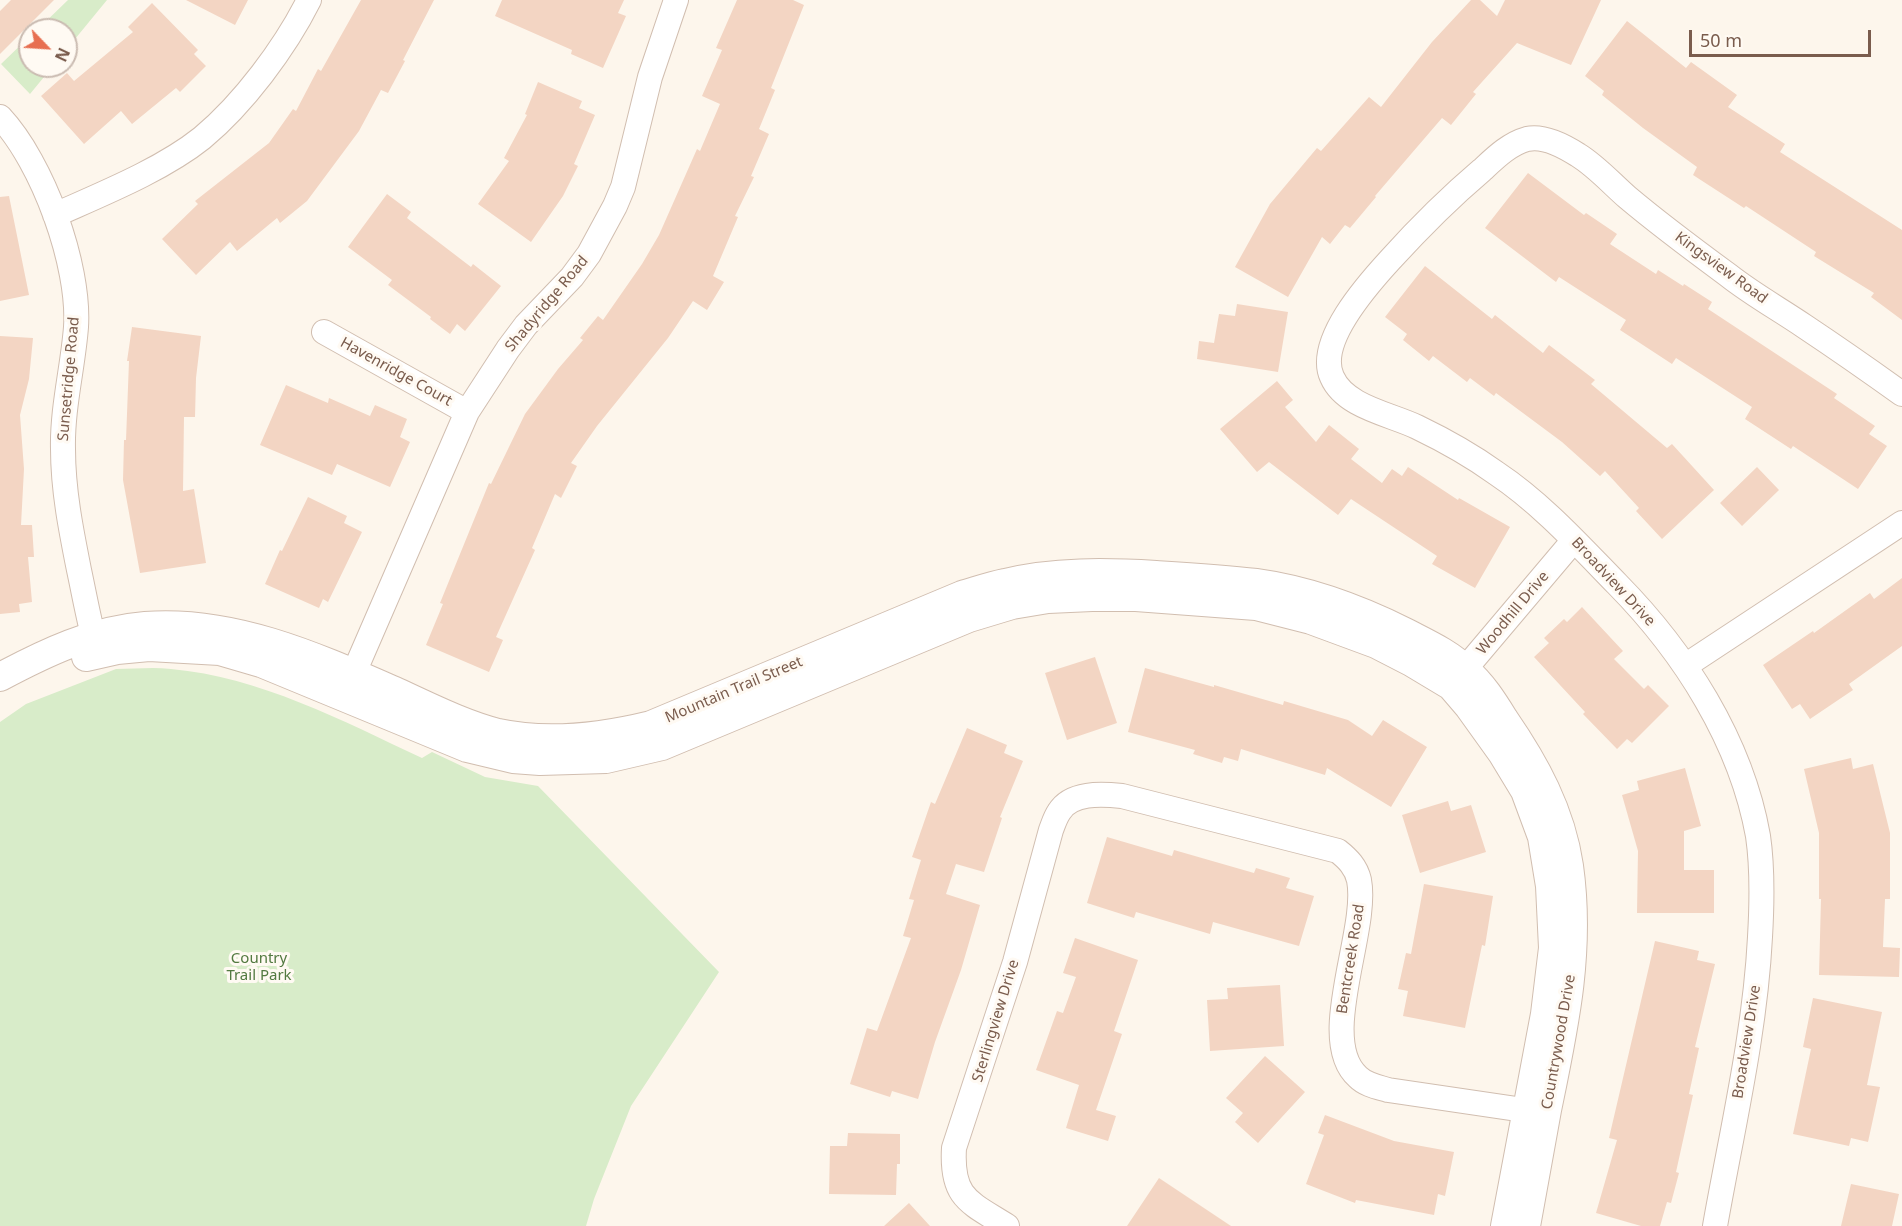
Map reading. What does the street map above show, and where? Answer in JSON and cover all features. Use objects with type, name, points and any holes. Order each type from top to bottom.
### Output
[{"type":"street","points":[[55,215],[122,185],[201,138],[234,109],[248,93],[309,0]]},
{"type":"street","name":"Shadyridge Road","points":[[349,685],[467,412],[520,333],[572,278],[589,254],[615,206],[650,77],[676,0]]},
{"type":"street","name":"Sunsetridge Road","points":[[0,117],[32,164],[55,215],[64,242],[76,305],[76,326],[63,448],[68,513],[95,645]]},
{"type":"street","name":"Broadview Drive","points":[[1544,139],[1529,138],[1499,154],[1425,222],[1384,267],[1342,322],[1329,354],[1329,371],[1334,383],[1345,394],[1469,454],[1511,483],[1574,540],[1632,599],[1668,642],[1716,718],[1743,779],[1758,837],[1763,888],[1758,977],[1715,1226]]},
{"type":"street","name":"Kingsview Road","points":[[1544,139],[1587,161],[1628,198],[1731,278],[1805,326],[1902,394]]},
{"type":"street","name":"Havenridge Court","points":[[324,332],[467,412]]},
{"type":"street","points":[[1684,666],[1902,524]]},
{"type":"street","name":"Woodhill Drive","points":[[1458,677],[1574,540]]},
{"type":"street","name":"Mountain Trail Street","points":[[0,677],[40,656],[95,645],[144,626],[199,626],[244,634],[269,642],[349,685],[497,732],[560,738],[611,734],[651,725],[962,595],[1006,582],[1093,573],[1216,579],[1285,589],[1343,605],[1438,649],[1458,677]]},
{"type":"street","name":"Mountain Trail Street","points":[[0,695],[26,679],[75,660],[95,645]]},
{"type":"street","name":"Countrywood Drive","points":[[1458,677],[1484,689],[1519,741],[1548,792],[1561,831],[1573,905],[1573,953],[1566,1018],[1505,1226]]},
{"type":"street","name":"Bentcreek Road","points":[[1074,800],[1100,794],[1122,795],[1338,851],[1351,861],[1359,878],[1360,896],[1342,1010],[1341,1042],[1352,1071],[1368,1084],[1388,1090],[1538,1112]]},
{"type":"street","name":"Sterlingview Drive","points":[[1007,1226],[975,1206],[957,1188],[953,1169],[954,1148],[1015,962],[1051,830],[1059,810],[1074,800]]},
{"type":"street","name":"Countrywood Drive","points":[[1526,1226],[1538,1112]]},
{"type":"green space","points":[[68,0],[107,0],[78,35],[78,18],[49,18]]},
{"type":"green space","points":[[18,48],[18,78],[43,78],[30,94],[1,64]]},
{"type":"green space","name":"Country Trail Park","points":[[116,669],[171,669],[237,681],[300,703],[422,758],[432,752],[485,777],[538,786],[719,972],[631,1106],[594,1199],[586,1226],[0,1226],[0,722],[26,704]]},
{"type":"building","points":[[11,0],[54,0],[36,18],[18,18],[18,36],[0,54],[0,11]]},
{"type":"building","points":[[186,0],[248,0],[235,25]]},
{"type":"building","points":[[361,0],[434,0],[388,93],[381,90],[359,131],[307,201],[280,223],[277,218],[237,251],[230,242],[196,275],[162,239],[198,204],[195,201],[269,143],[293,109],[296,111],[318,69],[321,71]]},
{"type":"building","points":[[502,0],[624,0],[618,13],[626,16],[603,68],[571,54],[572,50],[495,16]]},
{"type":"building","points":[[737,0],[793,0],[804,5],[771,88],[775,90],[759,129],[769,134],[751,176],[754,177],[735,216],[738,217],[713,276],[724,282],[707,310],[693,301],[668,338],[597,426],[571,463],[577,466],[561,498],[555,494],[532,548],[535,550],[496,637],[503,640],[489,672],[426,645],[443,604],[440,603],[489,483],[491,484],[525,414],[583,340],[580,338],[598,316],[603,320],[659,235],[697,149],[700,151],[720,104],[702,96],[722,50],[716,48]]},
{"type":"building","points":[[1471,0],[1480,0],[1497,16],[1505,0],[1601,0],[1571,65],[1517,43],[1473,92],[1476,94],[1451,125],[1442,118],[1350,228],[1345,225],[1330,244],[1322,237],[1288,297],[1235,267],[1270,204],[1317,148],[1321,151],[1369,97],[1381,107],[1432,42]]},
{"type":"building","points":[[152,3],[198,50],[194,54],[206,66],[180,92],[176,88],[132,124],[121,111],[84,144],[41,96],[61,78],[71,78],[74,81],[78,78],[133,32],[128,27]]},
{"type":"building","points":[[1627,21],[1686,68],[1691,62],[1737,95],[1728,107],[1785,144],[1780,152],[1902,230],[1902,320],[1871,297],[1874,293],[1814,256],[1816,252],[1746,206],[1744,208],[1693,175],[1697,167],[1602,95],[1604,91],[1585,76]]},
{"type":"building","points":[[538,82],[582,101],[579,108],[595,115],[574,164],[578,166],[563,196],[531,242],[478,204],[509,161],[504,158],[527,115],[525,114]]},
{"type":"building","points":[[1528,173],[1584,215],[1586,213],[1617,234],[1610,244],[1656,274],[1658,270],[1712,302],[1708,309],[1837,394],[1834,398],[1875,426],[1869,434],[1887,446],[1858,489],[1793,446],[1791,449],[1745,419],[1752,407],[1676,358],[1672,364],[1620,330],[1626,320],[1559,277],[1556,282],[1485,228]]},
{"type":"building","points":[[387,194],[411,212],[407,218],[471,267],[473,264],[501,286],[465,331],[457,324],[450,334],[388,285],[392,280],[348,247]]},
{"type":"building","points":[[9,196],[29,295],[0,301],[0,197]]},
{"type":"building","points":[[1425,266],[1492,319],[1495,315],[1543,353],[1549,345],[1595,380],[1591,384],[1667,448],[1672,444],[1714,490],[1662,539],[1636,511],[1639,508],[1605,471],[1600,476],[1562,442],[1496,393],[1494,396],[1470,378],[1467,382],[1433,356],[1429,361],[1403,340],[1407,334],[1385,317]]},
{"type":"building","points":[[1237,304],[1288,312],[1278,372],[1197,359],[1199,341],[1214,343],[1219,314],[1235,316]]},
{"type":"building","points":[[132,327],[201,336],[196,378],[195,417],[184,417],[183,491],[194,489],[206,563],[140,573],[123,480],[129,361],[127,361]]},
{"type":"building","points":[[0,336],[33,338],[29,379],[20,415],[24,469],[21,525],[32,525],[34,557],[28,557],[32,602],[19,604],[20,612],[0,614]]},
{"type":"building","points":[[1277,381],[1293,400],[1285,407],[1316,442],[1329,425],[1359,449],[1351,459],[1382,483],[1392,469],[1402,476],[1408,467],[1458,500],[1459,498],[1510,527],[1475,588],[1432,564],[1437,556],[1351,499],[1338,515],[1269,462],[1257,472],[1220,429]]},
{"type":"building","points":[[286,385],[328,403],[329,398],[370,416],[375,405],[407,419],[400,437],[410,442],[390,487],[337,464],[332,475],[260,445]]},
{"type":"building","points":[[1757,467],[1779,490],[1742,526],[1720,503]]},
{"type":"building","points":[[308,497],[347,516],[344,523],[362,532],[328,602],[323,599],[319,608],[265,584]]},
{"type":"building","points":[[1902,578],[1902,646],[1849,684],[1853,690],[1810,719],[1800,704],[1792,709],[1763,665],[1813,631],[1814,633],[1870,593],[1874,599]]},
{"type":"building","points":[[1582,607],[1623,651],[1614,659],[1644,689],[1648,685],[1669,706],[1632,743],[1627,739],[1617,749],[1534,657],[1549,643],[1544,638],[1564,619],[1567,622]]},
{"type":"building","points":[[1095,657],[1117,723],[1067,740],[1045,673]]},
{"type":"building","points":[[1145,668],[1283,705],[1284,701],[1348,720],[1372,736],[1383,720],[1427,747],[1391,807],[1327,768],[1325,775],[1241,749],[1238,761],[1224,757],[1222,763],[1193,754],[1195,750],[1128,732]]},
{"type":"building","points":[[967,728],[1007,745],[1004,753],[1023,761],[1000,817],[1002,818],[984,872],[956,864],[946,894],[980,905],[918,1099],[892,1091],[890,1097],[850,1084],[867,1028],[877,1031],[911,938],[903,936],[914,900],[909,899],[921,860],[912,857],[931,802],[935,804]]},
{"type":"building","points":[[1851,758],[1853,769],[1873,764],[1890,833],[1890,899],[1885,899],[1883,947],[1900,948],[1899,977],[1819,975],[1821,899],[1819,899],[1819,833],[1804,769]]},
{"type":"building","points":[[1685,768],[1701,826],[1684,831],[1684,870],[1714,870],[1714,913],[1637,913],[1638,851],[1622,795],[1639,790],[1637,781]]},
{"type":"building","points":[[1448,801],[1451,811],[1471,805],[1486,852],[1420,873],[1402,815]]},
{"type":"building","points":[[1107,837],[1172,856],[1174,850],[1254,873],[1256,868],[1290,878],[1286,888],[1314,896],[1299,946],[1213,922],[1210,934],[1136,912],[1134,918],[1087,903]]},
{"type":"building","points":[[1424,884],[1493,896],[1485,946],[1482,945],[1465,1028],[1403,1016],[1408,991],[1398,989],[1406,953],[1411,954]]},
{"type":"building","points":[[1075,938],[1138,960],[1114,1031],[1122,1034],[1096,1110],[1116,1116],[1108,1141],[1066,1128],[1079,1085],[1036,1070],[1057,1011],[1063,1013],[1076,977],[1063,973]]},
{"type":"building","points":[[1655,941],[1699,951],[1697,960],[1715,964],[1695,1047],[1699,1048],[1689,1094],[1693,1095],[1676,1172],[1679,1173],[1671,1203],[1667,1202],[1660,1226],[1641,1226],[1596,1213],[1617,1140],[1609,1138]]},
{"type":"building","points":[[1280,985],[1284,1046],[1210,1051],[1207,1000],[1228,999],[1227,988]]},
{"type":"building","points":[[1813,998],[1882,1012],[1867,1085],[1880,1087],[1868,1142],[1851,1138],[1849,1146],[1793,1134],[1811,1049],[1803,1047]]},
{"type":"building","points":[[1265,1056],[1305,1092],[1258,1143],[1235,1122],[1243,1113],[1226,1098]]},
{"type":"building","points":[[1325,1115],[1394,1141],[1454,1152],[1445,1196],[1438,1194],[1434,1215],[1356,1200],[1355,1203],[1306,1184],[1324,1135],[1318,1133]]},
{"type":"building","points":[[848,1133],[900,1134],[900,1164],[897,1164],[896,1195],[829,1194],[830,1146],[847,1146]]},
{"type":"building","points":[[1159,1178],[1231,1226],[1127,1226]]},
{"type":"building","points":[[1851,1184],[1899,1194],[1892,1226],[1841,1226]]},
{"type":"building","points":[[909,1203],[930,1226],[884,1226]]}]
